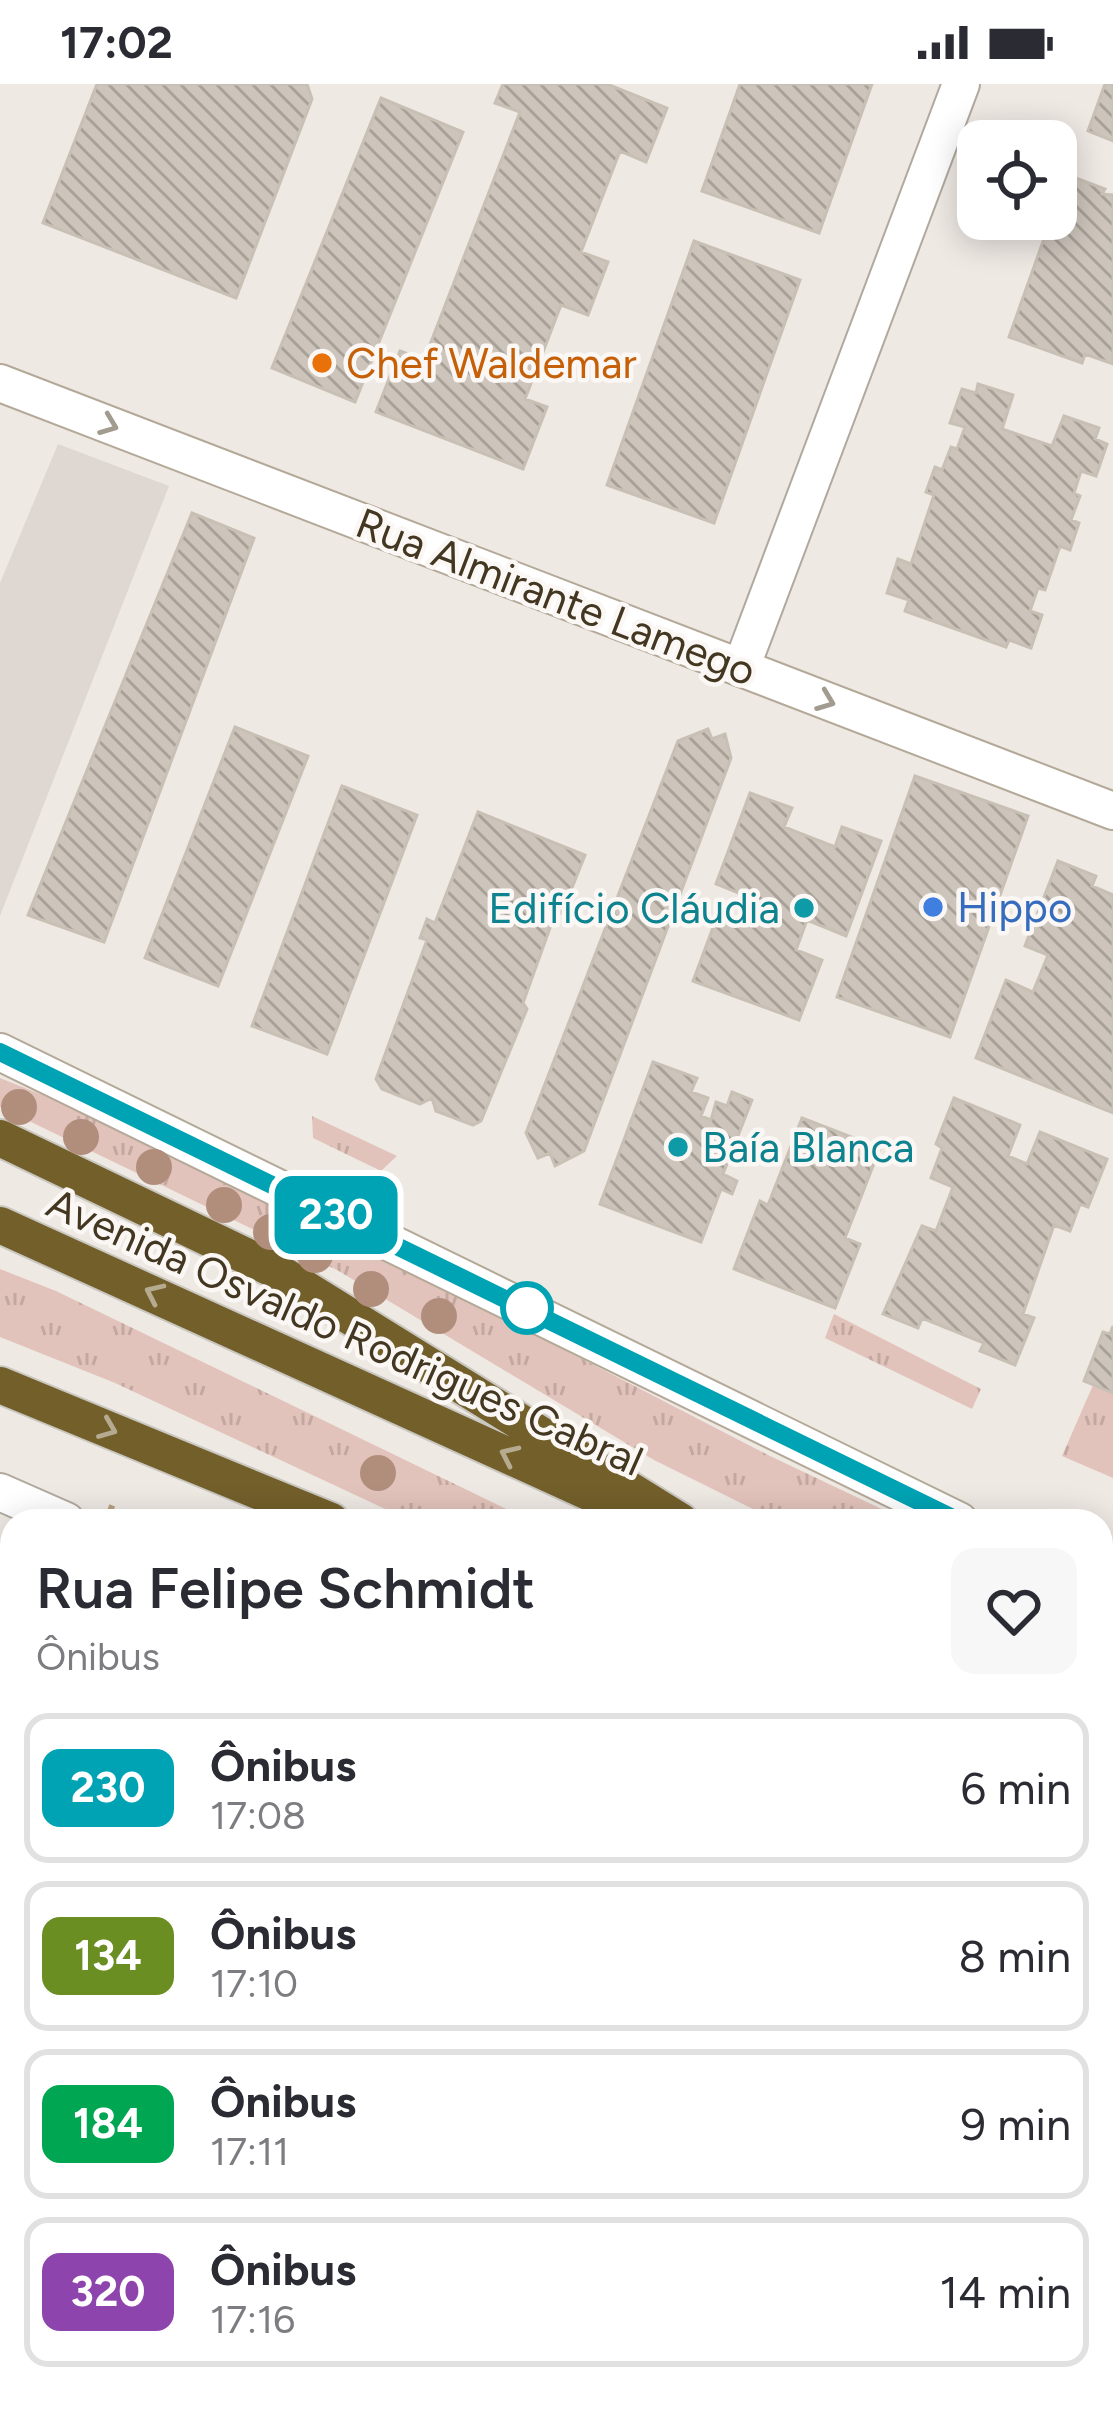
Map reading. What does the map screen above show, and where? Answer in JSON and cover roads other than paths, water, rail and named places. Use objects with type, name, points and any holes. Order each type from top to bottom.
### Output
[{"type":"highway","points":[[0,1138],[274,1270],[661,1509]]},
{"type":"highway","name":"Avenida Osvaldo Rodrigues Cabral","points":[[0,1225],[627,1509]]},
{"type":"highway","points":[[0,1385],[302,1509]]},
{"type":"main road","points":[[741,668],[961,84]]},
{"type":"main road","name":"Rua Almirante Lamego","points":[[0,382],[1113,811]]},
{"type":"main road","points":[[0,1052],[934,1509]]},
{"type":"main road","points":[[0,1492],[39,1509]]},
{"type":"place","name":"Chef Waldemar","points":[[322,363]]},
{"type":"place","name":"Hippo","points":[[933,907]]},
{"type":"place","name":"Edifício Cláudia","points":[[804,908]]},
{"type":"place","name":"Baía Blanca","points":[[678,1147]]}]
